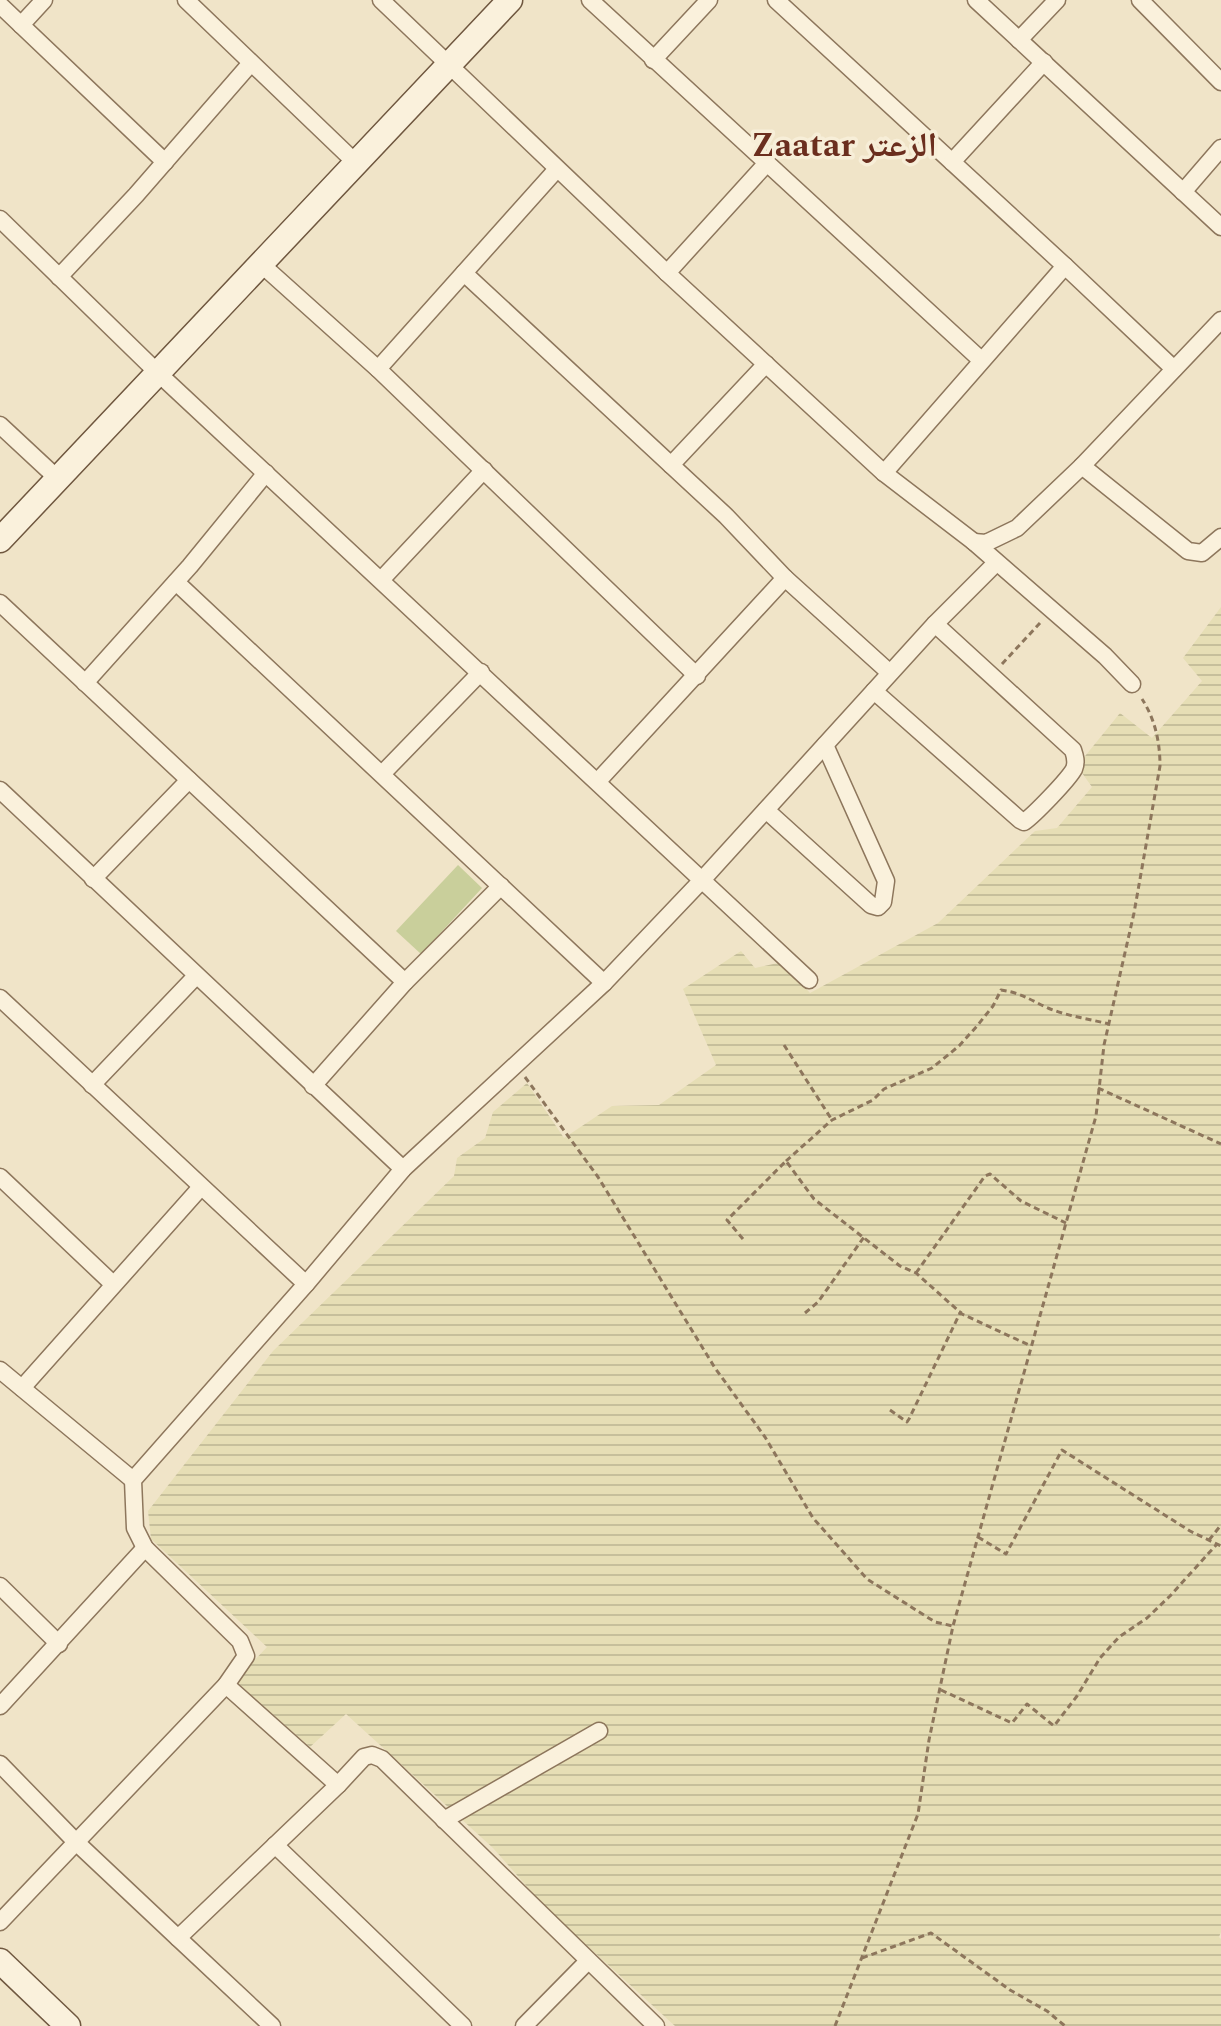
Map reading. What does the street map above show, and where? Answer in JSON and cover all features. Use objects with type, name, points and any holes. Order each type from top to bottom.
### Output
[{"type":"main road","points":[[0,540],[510,0]]},
{"type":"main road","points":[[0,1961],[68,2026]]},
{"type":"street","points":[[21,25],[44,0]]},
{"type":"street","points":[[186,0],[356,163]]},
{"type":"street","points":[[381,0],[667,273],[884,473],[974,542],[1105,656],[1132,684]]},
{"type":"street","points":[[590,0],[981,360]]},
{"type":"street","points":[[653,60],[709,0]]},
{"type":"street","points":[[776,0],[1174,369]]},
{"type":"street","points":[[976,0],[1221,227]]},
{"type":"street","points":[[1019,40],[1057,0]]},
{"type":"street","points":[[1140,0],[1221,82]]},
{"type":"street","points":[[0,5],[165,162]]},
{"type":"street","points":[[952,162],[1044,62]]},
{"type":"street","points":[[59,277],[251,63]]},
{"type":"street","points":[[1183,192],[1221,148]]},
{"type":"street","points":[[667,273],[767,163]]},
{"type":"street","points":[[378,369],[557,169]]},
{"type":"street","points":[[0,219],[158,373],[809,980]]},
{"type":"street","points":[[261,264],[378,369],[697,676]]},
{"type":"street","points":[[884,473],[1065,266]]},
{"type":"street","points":[[464,273],[726,516],[785,578],[890,673]]},
{"type":"street","points":[[974,542],[986,543],[1017,528],[1082,466],[1221,320]]},
{"type":"street","points":[[671,465],[766,364]]},
{"type":"street","points":[[0,425],[58,479]]},
{"type":"street","points":[[1082,466],[1188,551],[1202,553],[1221,537]]},
{"type":"street","points":[[381,580],[484,470]]},
{"type":"street","points":[[85,683],[176,582],[266,473]]},
{"type":"street","points":[[0,1922],[226,1685],[246,1656],[240,1641],[145,1548],[135,1528],[133,1480],[403,1169],[604,983],[935,624],[996,563]]},
{"type":"street","points":[[598,781],[785,578]]},
{"type":"street","points":[[176,582],[604,983]]},
{"type":"street","points":[[0,603],[405,982]]},
{"type":"street","points":[[874,691],[1024,822],[1073,770],[1076,757],[1073,750],[935,624]]},
{"type":"street","points":[[382,774],[481,672]]},
{"type":"street","points":[[766,810],[871,905],[878,907],[883,902],[886,881],[825,745]]},
{"type":"street","points":[[93,879],[189,780]]},
{"type":"street","points":[[0,790],[403,1169]]},
{"type":"street","points":[[313,1086],[405,982],[501,886]]},
{"type":"street","points":[[92,1085],[196,976]]},
{"type":"street","points":[[0,998],[306,1284]]},
{"type":"street","points":[[0,1177],[113,1284]]},
{"type":"street","points":[[22,1388],[201,1187]]},
{"type":"street","points":[[0,1370],[133,1480]]},
{"type":"street","points":[[0,1706],[145,1548]]},
{"type":"street","points":[[0,1586],[59,1644]]},
{"type":"street","points":[[226,1685],[338,1785]]},
{"type":"street","points":[[444,1820],[599,1731]]},
{"type":"street","points":[[178,1938],[364,1757],[372,1755],[382,1759],[656,2026]]},
{"type":"street","points":[[0,1764],[77,1843],[272,2026]]},
{"type":"street","points":[[275,1845],[463,2026]]},
{"type":"street","points":[[524,2026],[588,1961]]},
{"type":"path","points":[[991,676],[1052,610]]},
{"type":"path","points":[[835,2026],[918,1814],[953,1626],[1096,1116],[1109,1024],[1134,913],[1160,766],[1160,744],[1149,710],[1132,684]]},
{"type":"path","points":[[743,1239],[727,1220],[786,1161],[832,1120],[873,1100],[884,1089],[932,1068],[977,1026],[1001,990],[1037,1000],[1047,1008],[1109,1024]]},
{"type":"path","points":[[784,1045],[832,1120]]},
{"type":"path","points":[[515,1064],[598,1177],[715,1368],[765,1437],[813,1518],[867,1579],[935,1622],[953,1626]]},
{"type":"path","points":[[1098,1088],[1221,1144]]},
{"type":"path","points":[[786,1161],[814,1199],[900,1266],[916,1273],[961,1311],[1031,1346]]},
{"type":"path","points":[[916,1273],[985,1176],[990,1174],[1021,1201],[1066,1223]]},
{"type":"path","points":[[805,1313],[818,1302],[864,1237]]},
{"type":"path","points":[[890,1410],[907,1422],[961,1311]]},
{"type":"path","points":[[940,1690],[1012,1723],[1027,1704],[1054,1726],[1100,1658],[1119,1637],[1147,1618],[1219,1545],[1190,1531],[1062,1450],[1006,1554],[978,1537]]},
{"type":"path","points":[[1209,1540],[1221,1525]]},
{"type":"path","points":[[862,1958],[931,1933],[1065,2026]]},
{"type":"shaded area","points":[[1221,607],[1221,2026],[675,2026],[547,1909],[493,1848],[346,1714],[310,1747],[235,1681],[267,1647],[151,1539],[148,1511],[273,1351],[454,1176],[457,1158],[485,1138],[493,1112],[527,1083],[564,1138],[612,1106],[659,1105],[716,1065],[683,989],[741,951],[755,968],[782,962],[810,993],[938,923],[1035,831],[1057,828],[1092,787],[1077,766],[1120,713],[1152,738],[1202,681],[1183,658]]},
{"type":"green space","points":[[458,865],[482,888],[421,954],[396,931]]},
{"type":"district","name":"Zaatar الزعتر","points":[[844,146]]}]
